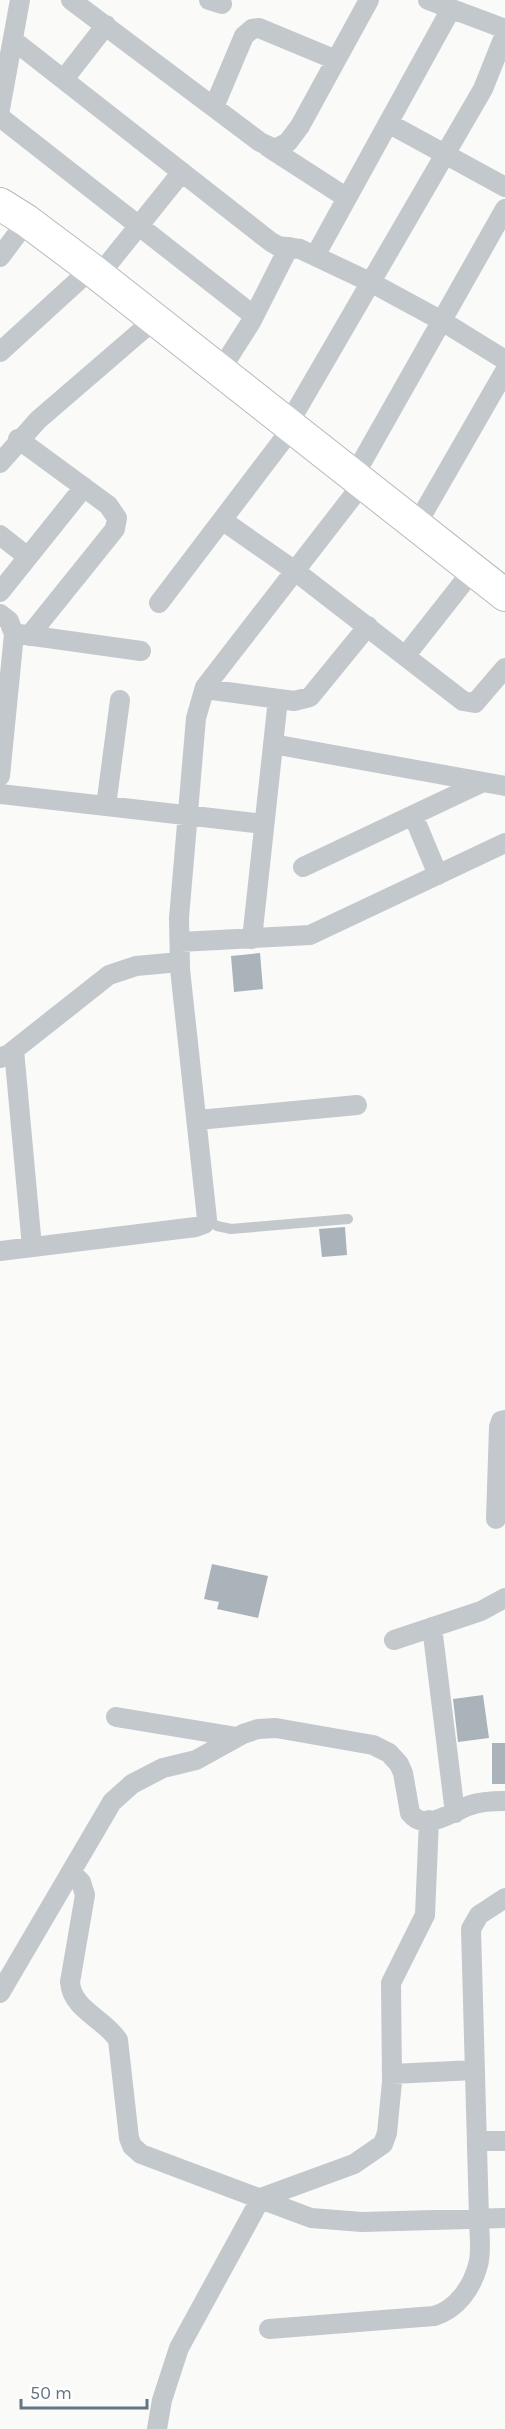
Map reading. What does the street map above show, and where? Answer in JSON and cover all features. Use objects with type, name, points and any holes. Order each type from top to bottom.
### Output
[{"type":"main road","points":[[0,191],[128,293],[225,363],[292,422]]},
{"type":"main road","points":[[0,204],[97,269]]},
{"type":"main road","points":[[128,293],[154,320],[361,475],[505,579]]},
{"type":"main road","points":[[361,475],[505,595]]},
{"type":"street","points":[[0,109],[20,0]]},
{"type":"street","points":[[71,0],[268,147],[347,198]]},
{"type":"street","points":[[268,147],[275,149],[288,142],[369,0]]},
{"type":"street","points":[[428,0],[505,29]]},
{"type":"street","points":[[315,256],[451,9]]},
{"type":"street","points":[[64,79],[106,25]]},
{"type":"street","points":[[214,107],[244,36],[252,29],[260,28],[336,60]]},
{"type":"street","points":[[159,603],[292,422],[483,89],[505,34]]},
{"type":"street","points":[[13,40],[271,242],[315,256],[372,283],[442,321],[505,360]]},
{"type":"street","points":[[0,117],[254,316]]},
{"type":"street","points":[[388,123],[505,187]]},
{"type":"street","points":[[0,352],[97,269],[139,226],[182,172]]},
{"type":"street","points":[[0,1251],[195,1227],[204,1224],[207,1219],[180,962],[196,718],[205,689],[295,571],[361,475],[442,321],[505,209]]},
{"type":"street","points":[[0,257],[27,221]]},
{"type":"street","points":[[225,363],[254,316],[289,247]]},
{"type":"street","points":[[0,463],[18,439],[154,320]]},
{"type":"street","points":[[421,517],[505,371]]},
{"type":"street","points":[[0,776],[22,635],[115,529],[117,518],[114,512],[84,487],[18,439]]},
{"type":"street","points":[[0,592],[84,487]]},
{"type":"street","points":[[222,520],[295,571],[469,703],[475,702],[505,668]]},
{"type":"street","points":[[0,535],[28,557]]},
{"type":"street","points":[[406,655],[473,570]]},
{"type":"street","points":[[0,614],[22,635],[141,651]]},
{"type":"street","points":[[205,689],[294,701],[310,698],[368,626]]},
{"type":"street","points":[[252,939],[278,699]]},
{"type":"street","points":[[106,806],[120,700]]},
{"type":"street","points":[[273,744],[505,786]]},
{"type":"street","points":[[303,867],[481,783]]},
{"type":"street","points":[[0,794],[264,824]]},
{"type":"street","points":[[413,816],[438,875]]},
{"type":"street","points":[[180,942],[310,935],[505,843]]},
{"type":"street","points":[[32,1247],[7,1054],[110,975],[136,966],[180,962]]},
{"type":"street","points":[[198,1120],[357,1105]]},
{"type":"street","points":[[496,1520],[499,1428],[501,1421],[505,1420]]},
{"type":"street","points":[[394,1640],[481,1611],[505,1598]]},
{"type":"street","points":[[432,1627],[456,1813]]},
{"type":"street","points":[[116,1717],[237,1737]]},
{"type":"street","points":[[0,1993],[112,1802],[132,1784],[163,1768],[195,1760],[237,1737],[258,1729],[276,1728],[373,1745],[389,1753],[399,1764],[410,1813],[413,1817],[438,1820],[468,1805],[505,1801]]},
{"type":"street","points":[[157,2429],[162,2400],[179,2348],[261,2198],[354,2164],[383,2144],[387,2133],[392,2074],[390,1983],[425,1915],[429,1820]]},
{"type":"street","points":[[71,1872],[81,1882],[85,1895],[70,1982],[71,1993],[76,2001],[112,2031],[117,2040],[132,2146],[141,2154],[323,2219],[362,2222],[505,2217]]},
{"type":"street","points":[[268,2329],[434,2316],[445,2313],[458,2303],[478,2265],[479,2218],[471,1929],[479,1915],[505,1898]]},
{"type":"street","points":[[392,2074],[475,2070]]},
{"type":"street","points":[[477,2141],[505,2141]]},
{"type":"lane","points":[[207,1219],[217,1227],[231,1229],[348,1219]]},
{"type":"building","points":[[260,953],[263,989],[234,992],[231,956]]},
{"type":"building","points":[[345,1227],[347,1255],[322,1257],[319,1229]]},
{"type":"building","points":[[212,1564],[268,1576],[258,1618],[217,1609],[219,1602],[204,1599]]},
{"type":"building","points":[[483,1695],[489,1738],[458,1742],[453,1699]]},
{"type":"building","points":[[492,1743],[505,1743],[505,1784],[492,1784]]}]
